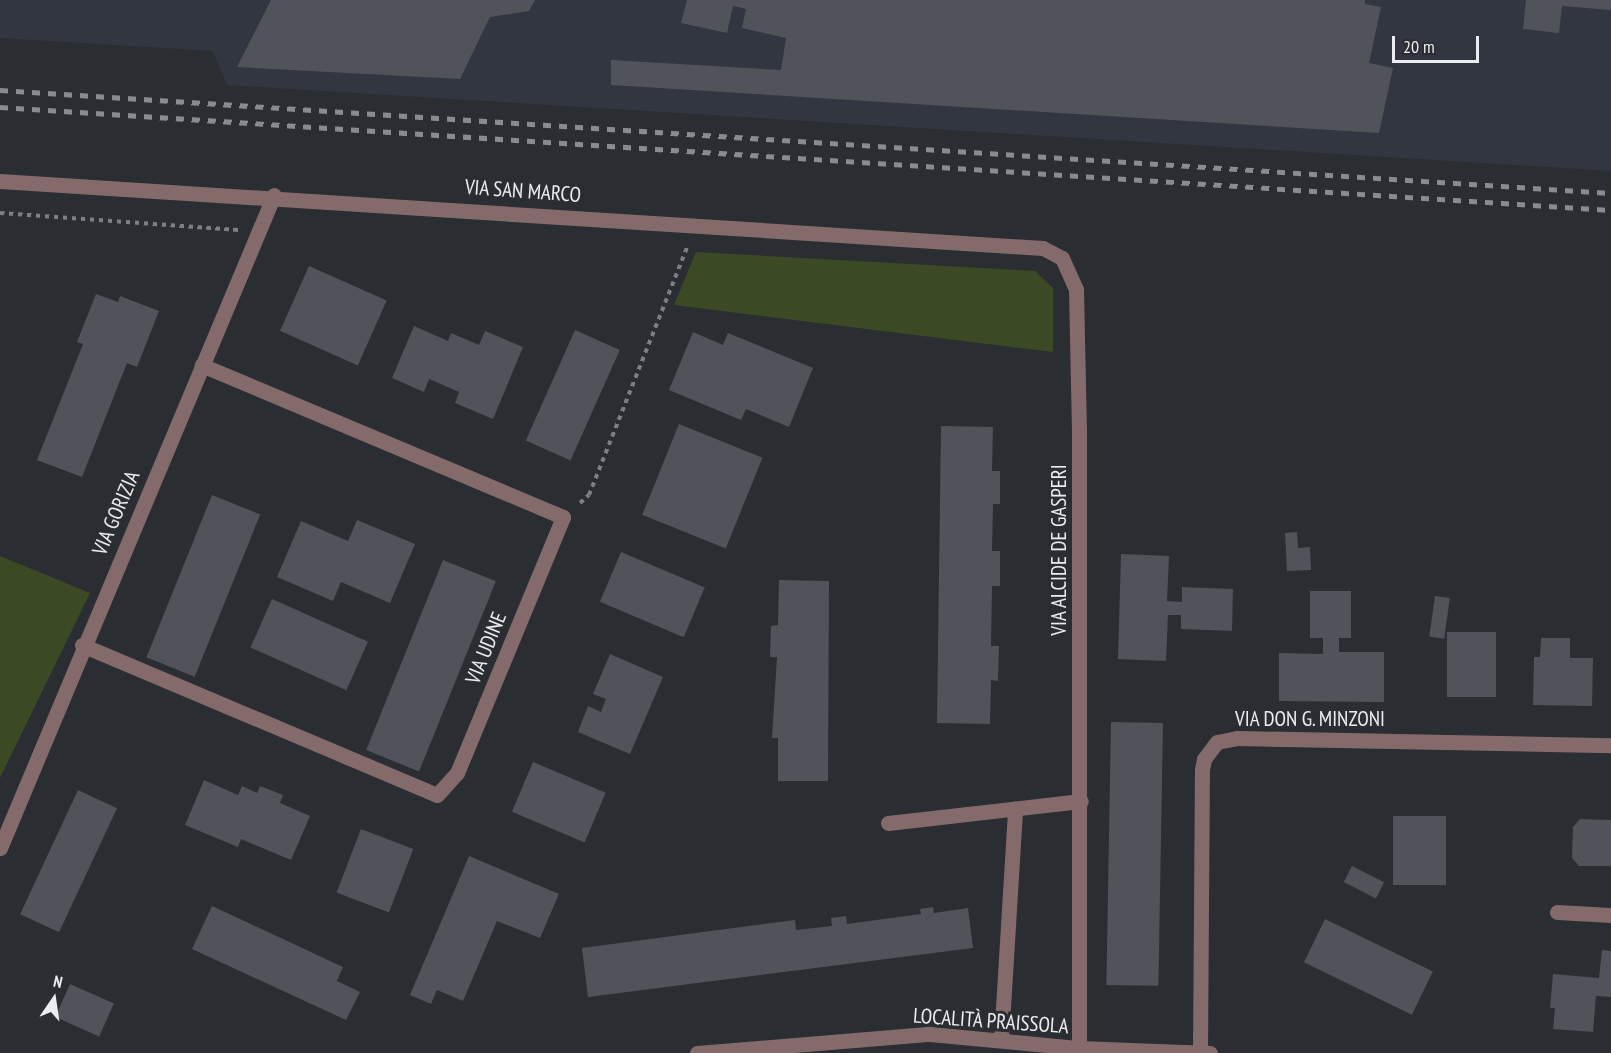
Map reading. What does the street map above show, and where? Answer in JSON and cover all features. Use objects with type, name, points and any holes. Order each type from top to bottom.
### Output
[{"type":"street","name":"VIA SAN MARCO","points":[[0,181],[274,195],[1043,248]]},
{"type":"street","name":"VIA GORIZIA","points":[[0,848],[82,645],[274,195]]},
{"type":"street","name":"VIA ALCIDE DE GASPERI","points":[[1043,248],[1062,258],[1076,289],[1081,801],[1079,1051]]},
{"type":"street","points":[[202,366],[563,517]]},
{"type":"street","name":"VIA UDINE","points":[[82,645],[437,795],[458,773],[563,517]]},
{"type":"street","name":"VIA DON G. MINZONI","points":[[1205,1052],[1202,770],[1204,759],[1217,742],[1237,738],[1611,745]]},
{"type":"street","points":[[888,823],[1081,801]]},
{"type":"street","points":[[1001,1040],[1015,808]]},
{"type":"street","points":[[1557,912],[1611,915]]},
{"type":"street","name":"LOCALITÀ PRAISSOLA","points":[[697,1053],[930,1034],[1001,1040],[1079,1051],[1205,1052]]},
{"type":"path","points":[[0,213],[235,227]]},
{"type":"path","points":[[563,517],[590,495],[696,223]]},
{"type":"shaded area","points":[[0,0],[1611,0],[1611,171],[227,85],[213,51],[0,38]]},
{"type":"green space","points":[[696,252],[1035,271],[1053,288],[1053,352],[674,305]]},
{"type":"green space","points":[[0,556],[90,593],[0,778]]},
{"type":"building","points":[[271,0],[535,0],[529,11],[490,17],[460,79],[237,67]]},
{"type":"building","points":[[687,0],[1365,0],[1365,4],[1381,7],[1369,63],[1393,68],[1379,133],[611,85],[611,60],[781,70],[786,38],[742,28],[746,9],[733,6],[727,33],[681,23]]},
{"type":"building","points":[[1526,0],[1611,0],[1611,10],[1562,6],[1559,33],[1523,29]]},
{"type":"building","points":[[309,266],[387,301],[358,365],[280,331]]},
{"type":"building","points":[[96,294],[118,302],[120,296],[159,311],[137,367],[127,363],[82,477],[37,460],[83,344],[77,342]]},
{"type":"building","points":[[414,326],[448,341],[451,333],[479,345],[485,331],[523,347],[493,419],[455,403],[459,392],[429,379],[424,392],[392,378]]},
{"type":"building","points":[[575,330],[620,350],[571,460],[526,441]]},
{"type":"building","points":[[693,332],[723,345],[728,333],[813,368],[789,427],[746,409],[741,420],[669,390]]},
{"type":"building","points":[[679,424],[762,458],[726,549],[642,515]]},
{"type":"building","points":[[941,426],[993,427],[992,471],[1000,471],[1000,504],[993,504],[992,551],[1000,551],[1000,586],[992,586],[991,646],[999,646],[998,681],[991,680],[990,724],[937,723]]},
{"type":"building","points":[[212,495],[260,514],[195,677],[146,657]]},
{"type":"building","points":[[357,520],[415,544],[390,603],[341,582],[333,601],[277,577],[301,521],[348,541]]},
{"type":"building","points":[[1297,532],[1298,548],[1310,547],[1311,570],[1287,571],[1285,533]]},
{"type":"building","points":[[621,552],[705,588],[684,637],[600,602]]},
{"type":"building","points":[[1121,554],[1169,556],[1167,601],[1182,602],[1182,587],[1233,589],[1232,631],[1181,629],[1181,615],[1168,615],[1166,661],[1118,659]]},
{"type":"building","points":[[443,560],[496,581],[419,771],[366,750]]},
{"type":"building","points":[[779,580],[829,581],[828,781],[778,781],[778,738],[772,738],[777,657],[770,657],[771,626],[778,625]]},
{"type":"building","points":[[1310,591],[1351,591],[1351,638],[1339,638],[1339,652],[1384,652],[1384,702],[1279,701],[1279,653],[1323,654],[1323,638],[1310,638]]},
{"type":"building","points":[[1435,596],[1450,598],[1444,639],[1429,637]]},
{"type":"building","points":[[272,599],[368,642],[346,690],[250,647]]},
{"type":"building","points":[[1447,632],[1496,632],[1496,697],[1447,697]]},
{"type":"building","points":[[1541,638],[1570,638],[1570,658],[1593,658],[1592,706],[1533,705],[1534,657],[1540,657]]},
{"type":"building","points":[[610,654],[663,677],[630,754],[578,732],[588,706],[601,712],[606,699],[593,694]]},
{"type":"building","points":[[1111,722],[1163,723],[1158,986],[1106,985]]},
{"type":"building","points":[[533,762],[606,793],[585,843],[512,812]]},
{"type":"building","points":[[204,780],[238,795],[242,786],[257,793],[260,786],[283,795],[280,803],[310,816],[291,860],[241,839],[238,847],[185,825]]},
{"type":"building","points":[[78,790],[117,808],[59,932],[20,914]]},
{"type":"building","points":[[1393,816],[1446,816],[1446,885],[1393,885]]},
{"type":"building","points":[[1580,819],[1611,820],[1611,866],[1579,866],[1572,858],[1573,827]]},
{"type":"building","points":[[361,829],[413,849],[389,913],[337,892]]},
{"type":"building","points":[[469,856],[559,894],[540,938],[497,921],[463,1001],[437,990],[431,1004],[410,995]]},
{"type":"building","points":[[1352,866],[1384,882],[1376,898],[1344,882]]},
{"type":"building","points":[[212,906],[343,967],[337,981],[360,992],[346,1020],[192,949]]},
{"type":"building","points":[[933,907],[934,913],[968,908],[973,948],[588,997],[582,948],[795,920],[796,930],[832,926],[831,918],[846,916],[847,924],[921,914],[920,909]]},
{"type":"building","points":[[1325,919],[1433,972],[1412,1015],[1304,962]]},
{"type":"building","points":[[1602,950],[1611,951],[1611,997],[1596,996],[1593,1032],[1553,1029],[1555,1008],[1550,1008],[1553,974],[1599,978]]},
{"type":"building","points":[[70,984],[114,1004],[99,1036],[55,1017]]},
{"type":"railway","points":[[0,90],[1611,193]]},
{"type":"railway","points":[[0,107],[1611,210]]}]
